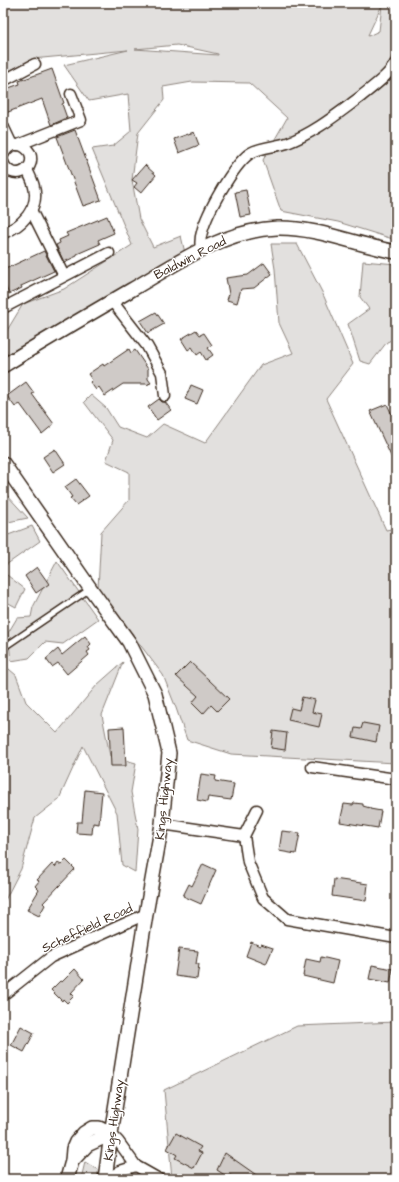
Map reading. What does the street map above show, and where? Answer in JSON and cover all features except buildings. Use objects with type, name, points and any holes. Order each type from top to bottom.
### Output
[{"type":"street","points":[[201,250],[200,241],[202,231],[219,194],[238,165],[250,153],[286,144],[307,134],[323,124],[375,85],[393,68],[396,62]]},
{"type":"street","points":[[3,81],[35,64]]},
{"type":"street","points":[[3,155],[7,148],[81,120],[71,94]]},
{"type":"street","points":[[3,126],[15,145]]},
{"type":"street","points":[[3,162],[8,170],[13,173],[19,173],[27,169],[30,164],[31,157],[28,150],[24,146],[15,145]]},
{"type":"street","points":[[3,233],[21,224],[31,210],[35,198],[35,188],[27,169]]},
{"type":"street","points":[[31,210],[64,276]]},
{"type":"street","name":"Baldwin Road","points":[[3,366],[201,250],[230,238],[255,231],[277,228],[297,229],[317,232],[396,252]]},
{"type":"street","points":[[3,302],[5,307],[109,253]]},
{"type":"street","points":[[112,301],[147,346],[162,373],[165,396]]},
{"type":"street","name":"Kings Highway","points":[[3,463],[129,642],[155,694],[169,753],[162,824],[146,914],[105,1179]]},
{"type":"street","points":[[312,767],[396,779]]},
{"type":"street","points":[[257,810],[244,836],[248,862],[263,898],[287,919],[396,938]]},
{"type":"street","points":[[162,824],[244,836]]},
{"type":"street","name":"Scheffield Road","points":[[3,995],[51,957],[146,914]]},
{"type":"street","points":[[67,1179],[72,1161],[73,1149],[76,1142],[84,1133],[92,1128],[99,1128],[111,1134],[118,1141],[136,1166],[159,1179]]},
{"type":"street","points":[[108,1179],[120,1171],[136,1166]]},
{"type":"lane","points":[[3,648],[90,588]]},
{"type":"shaded area","points":[[3,3],[396,3],[396,240],[338,222],[281,211],[263,160],[287,118],[249,83],[192,82],[163,87],[164,100],[138,133],[132,180],[139,219],[153,247],[181,236],[185,253],[8,354],[3,345],[3,337],[23,304],[64,289],[132,245],[92,149],[113,146],[131,131],[128,94],[89,101],[64,65],[128,50],[32,59],[3,74]],"holes":[[[382,5],[379,31],[368,36],[368,35]],[[177,45],[218,54],[218,55],[135,49]]]},
{"type":"shaded area","points":[[271,244],[297,244],[322,292],[353,364],[326,399],[386,530],[396,528],[396,763],[231,754],[187,740],[163,675],[98,589],[101,532],[129,500],[129,472],[106,461],[113,440],[84,402],[91,395],[106,408],[118,427],[147,438],[163,424],[205,443],[261,365],[293,353],[279,323],[275,269]]},
{"type":"shaded area","points":[[363,261],[396,264],[396,338],[387,342],[370,364],[360,361],[348,324],[369,309],[360,297]]},
{"type":"shaded area","points":[[6,494],[28,518],[3,523],[3,497]]},
{"type":"shaded area","points":[[32,526],[40,541],[3,567],[3,537]]},
{"type":"shaded area","points":[[57,561],[98,619],[63,644],[45,642],[29,658],[11,661],[8,633],[17,618],[31,617],[33,607]]},
{"type":"shaded area","points":[[3,572],[25,589],[16,607],[3,600]]},
{"type":"shaded area","points":[[123,662],[102,715],[110,756],[136,763],[131,792],[138,829],[135,872],[122,865],[117,813],[83,746],[59,799],[35,818],[21,869],[3,904],[3,664],[16,675],[26,702],[57,733],[97,685]]},
{"type":"shaded area","points":[[396,1022],[396,1179],[172,1179],[164,1090],[297,1026]]},
{"type":"shaded area","points":[[85,1162],[113,1179],[81,1179]]}]
